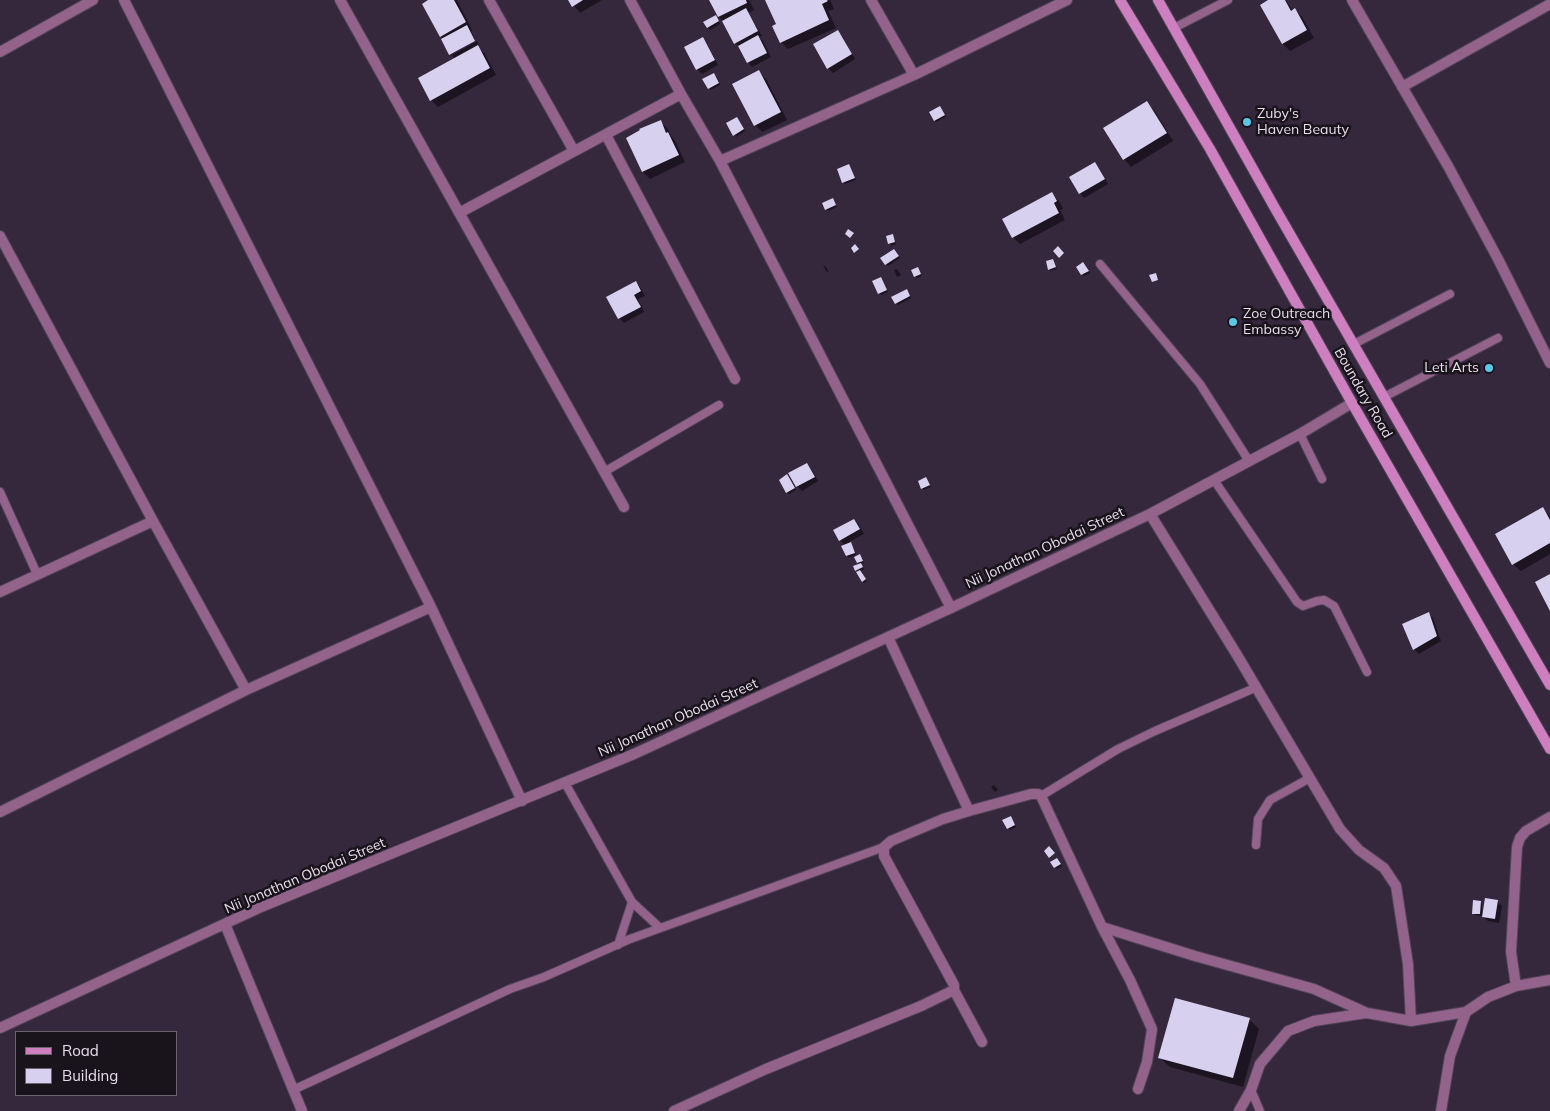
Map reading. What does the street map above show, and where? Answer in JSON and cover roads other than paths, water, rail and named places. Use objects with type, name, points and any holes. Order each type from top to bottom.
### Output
[{"type":"main road","name":"Boundary Road","points":[[1120,0],[1210,149],[1352,403],[1550,748]]},
{"type":"main road","name":"Boundary Road","points":[[1160,1],[1276,210],[1550,685]]},
{"type":"street","points":[[0,52],[93,0]]},
{"type":"street","points":[[124,0],[431,607],[522,801]]},
{"type":"street","points":[[340,0],[624,507]]},
{"type":"street","points":[[489,0],[574,152]]},
{"type":"street","points":[[630,0],[720,161],[951,608]]},
{"type":"street","points":[[870,0],[914,75]]},
{"type":"street","points":[[720,161],[914,75],[1067,0]]},
{"type":"street","points":[[1352,0],[1452,175],[1550,363]]},
{"type":"street","points":[[1402,87],[1550,4]]},
{"type":"street","points":[[459,213],[681,94]]},
{"type":"street","points":[[606,134],[735,379]]},
{"type":"street","points":[[0,236],[246,690]]},
{"type":"street","name":"Nii Jonathan Obodai Street","points":[[0,1028],[271,904],[634,754],[951,608],[1150,514],[1300,434],[1352,403]]},
{"type":"street","points":[[1150,514],[1257,687],[1340,829],[1359,850],[1384,868],[1396,886],[1408,964],[1411,1021]]},
{"type":"street","points":[[0,592],[153,521]]},
{"type":"street","points":[[0,812],[246,690],[431,607]]},
{"type":"street","points":[[888,637],[969,810]]},
{"type":"street","points":[[982,1042],[954,990],[954,985],[884,856],[884,848],[891,841],[943,819],[969,810],[1038,794],[1041,796],[1152,1029],[1147,1062],[1138,1089]]},
{"type":"street","points":[[1516,986],[1511,952],[1517,847],[1520,838],[1526,831],[1550,817]]},
{"type":"street","points":[[225,924],[302,1111]]},
{"type":"street","points":[[1102,927],[1195,956],[1314,989],[1367,1012],[1411,1021],[1466,1012],[1488,997],[1516,986],[1550,980]]},
{"type":"street","points":[[674,1111],[766,1069],[921,1006],[954,990]]},
{"type":"street","points":[[1239,1111],[1251,1090],[1260,1064],[1288,1031],[1314,1021],[1367,1012]]},
{"type":"street","points":[[1440,1111],[1450,1056],[1466,1012]]},
{"type":"lane","points":[[1174,28],[1228,0]]},
{"type":"lane","points":[[1100,264],[1200,384],[1249,461]]},
{"type":"lane","points":[[1354,344],[1450,294]]},
{"type":"lane","points":[[1384,397],[1498,338]]},
{"type":"lane","points":[[604,472],[719,406]]},
{"type":"lane","points":[[1300,434],[1322,479]]},
{"type":"lane","points":[[1214,480],[1297,602],[1303,606],[1324,600],[1334,606],[1367,672]]},
{"type":"lane","points":[[0,492],[36,574]]},
{"type":"lane","points":[[1041,796],[1118,749],[1257,687]]},
{"type":"lane","points":[[1256,844],[1258,819],[1270,800],[1310,778]]},
{"type":"lane","points":[[565,783],[632,902],[660,928]]},
{"type":"lane","points":[[293,1090],[510,990],[618,945],[660,928],[884,848]]},
{"type":"lane","points":[[618,945],[632,902]]},
{"type":"lane","points":[[1251,1090],[1260,1111]]},
{"type":"place","name":"Zuby's Haven Beauty","points":[[1247,122]]},
{"type":"place","name":"Zoe Outreach Embassy","points":[[1233,322]]},
{"type":"place","name":"Leti Arts","points":[[1489,368]]}]
